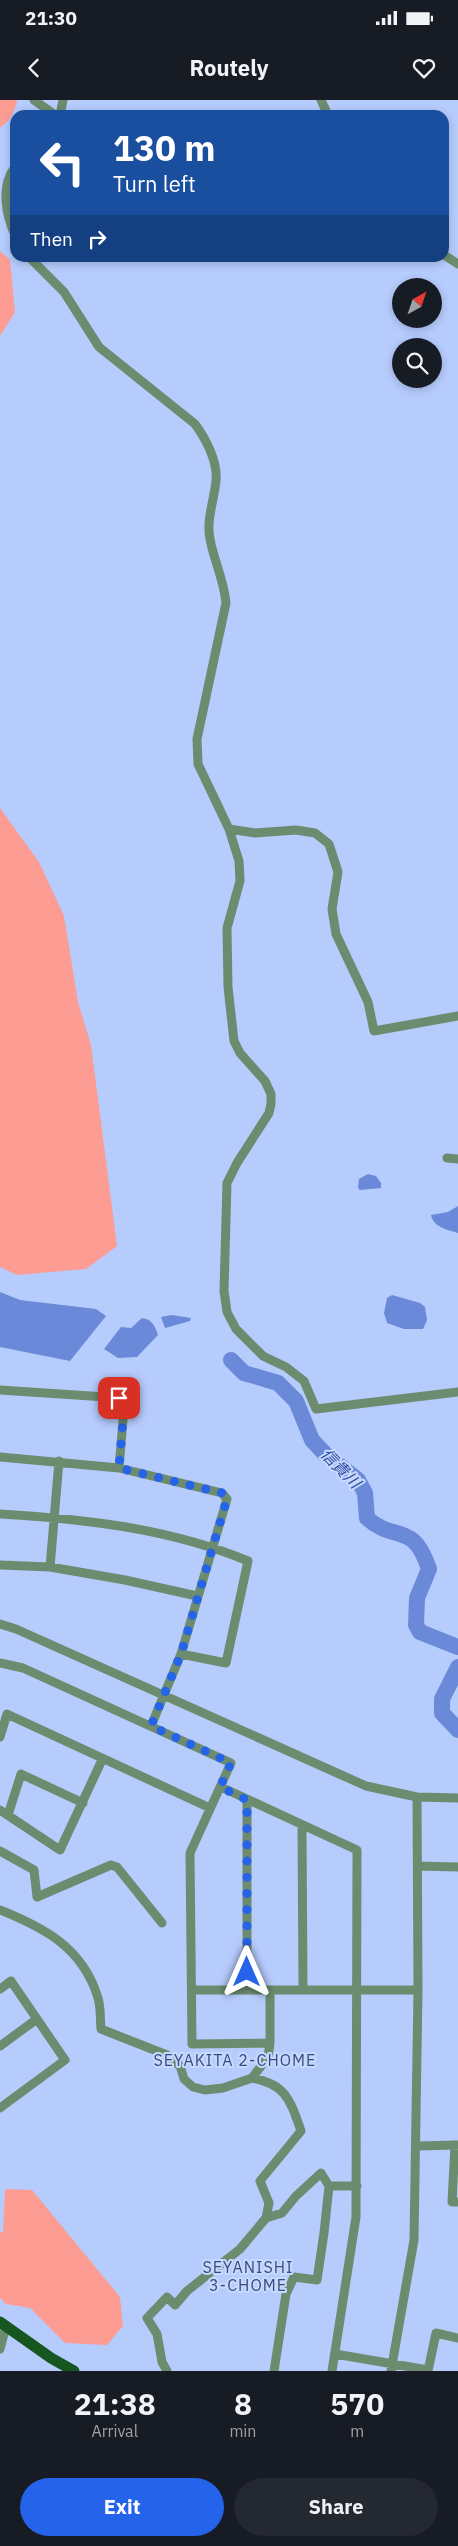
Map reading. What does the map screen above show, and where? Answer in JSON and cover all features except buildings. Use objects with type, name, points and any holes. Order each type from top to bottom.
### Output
[{"type":"main road","points":[[3,2324],[50,2358],[74,2371]]},
{"type":"street","points":[[34,100],[49,110]]},
{"type":"street","points":[[10,180],[5,193],[10,221]]},
{"type":"street","points":[[34,262],[64,292],[99,347],[195,424],[203,435],[214,461],[216,480],[208,524],[210,538],[224,585],[226,603],[197,739],[198,764],[237,848],[240,881],[227,928],[228,987],[234,1041],[240,1053],[264,1081],[271,1094],[269,1113],[237,1163],[227,1183],[224,1291],[227,1312],[236,1330],[263,1356],[286,1367],[304,1381],[316,1408],[458,1392]]},
{"type":"street","points":[[229,829],[255,833],[315,833],[330,844],[338,872],[332,909],[336,934],[368,1002],[374,1031],[458,1016]]},
{"type":"street","points":[[447,1158],[458,1159]]},
{"type":"street","points":[[0,1390],[121,1398],[124,1408],[119,1468]]},
{"type":"street","points":[[0,1457],[119,1468],[225,1495],[227,1499],[214,1547],[197,1596],[181,1654],[166,1696],[151,1726]]},
{"type":"street","points":[[50,1567],[59,1461]]},
{"type":"street","points":[[0,1514],[55,1517],[137,1528],[214,1547],[248,1560],[226,1663],[181,1654]]},
{"type":"street","points":[[0,1565],[50,1567],[125,1580],[197,1596]]},
{"type":"street","points":[[0,1624],[16,1629],[366,1786],[417,1797],[458,1798]]},
{"type":"street","points":[[0,1663],[22,1668],[231,1763],[190,1853],[193,1990],[192,2044],[270,2043]]},
{"type":"street","points":[[0,1737],[7,1714],[102,1760],[210,1808]]},
{"type":"street","points":[[0,1810],[60,1850],[102,1760]]},
{"type":"street","points":[[8,1815],[21,1774],[83,1803]]},
{"type":"street","points":[[220,1787],[357,1850],[357,2186],[352,2259],[332,2371]]},
{"type":"street","points":[[392,2367],[414,2240],[417,2146],[417,1797]]},
{"type":"street","points":[[247,1800],[247,1989]]},
{"type":"street","points":[[302,1825],[303,1989]]},
{"type":"street","points":[[0,1851],[34,1870],[37,1897],[111,1865],[117,1867],[162,1923]]},
{"type":"street","points":[[418,1866],[458,1867]]},
{"type":"street","points":[[0,1910],[30,1922],[67,1945],[90,1978],[98,1999],[101,2029],[167,2055],[180,2066],[184,2079],[193,2087],[205,2090],[223,2088],[252,2078],[273,2083],[286,2094],[301,2131],[260,2181],[269,2203],[266,2218],[240,2249],[187,2291],[175,2305],[167,2297],[147,2318],[157,2334],[162,2362],[167,2371]]},
{"type":"street","points":[[0,1989],[11,1981],[66,2060],[0,2108]]},
{"type":"street","points":[[193,1990],[418,1990]]},
{"type":"street","points":[[252,2078],[268,2057],[270,2043],[270,1990]]},
{"type":"street","points":[[0,2046],[37,2019]]},
{"type":"street","points":[[417,2146],[456,2145],[452,2202],[458,2202]]},
{"type":"street","points":[[266,2218],[282,2214],[296,2196],[321,2173],[328,2186],[324,2233],[316,2280],[294,2277],[286,2294],[274,2371]]},
{"type":"street","points":[[328,2186],[357,2186]]},
{"type":"street","points":[[0,2349],[3,2324]]},
{"type":"street","points":[[335,2354],[392,2367],[428,2371],[436,2333],[458,2338]]},
{"type":"shaded area","points":[[0,100],[16,100],[17,103],[14,110],[10,110],[10,119],[0,128]]},
{"type":"shaded area","points":[[0,251],[10,260],[15,312],[0,336]]},
{"type":"shaded area","points":[[0,808],[39,862],[64,916],[78,1002],[91,1045],[117,1246],[86,1269],[17,1275],[0,1267]]},
{"type":"shaded area","points":[[5,2189],[32,2190],[120,2297],[123,2326],[107,2345],[65,2343],[30,2308],[6,2304],[0,2298],[0,2233],[3,2231]]},
{"type":"water","points":[[368,1174],[376,1176],[381,1183],[381,1188],[360,1190],[358,1188],[359,1179]]},
{"type":"water","points":[[458,1206],[458,1233],[438,1225],[432,1219],[431,1215],[448,1212]]},
{"type":"water","points":[[0,1292],[20,1300],[96,1309],[106,1316],[70,1361],[0,1347]]},
{"type":"water","points":[[392,1295],[420,1303],[425,1307],[427,1320],[423,1329],[404,1329],[387,1323],[384,1313],[387,1298]]},
{"type":"water","points":[[172,1315],[191,1318],[190,1321],[165,1328],[161,1317]]},
{"type":"water","points":[[142,1318],[153,1324],[158,1335],[137,1357],[118,1358],[104,1349],[121,1327],[131,1328]]},
{"type":"waterway","name":"信貴川","points":[[231,1360],[244,1373],[278,1383],[296,1401],[312,1440],[325,1454],[358,1480],[365,1493],[367,1518],[386,1530],[409,1538],[416,1544],[423,1554],[429,1569],[417,1598],[416,1625],[420,1632],[458,1647]]},
{"type":"waterway","name":"信貴川","points":[[458,1667],[442,1699],[442,1713],[458,1730]]},
{"type":"district","name":"SEYAKITA 2-CHOME","points":[[235,2060]]},
{"type":"district","name":"SEYANISHI 3-CHOME","points":[[248,2276]]},
{"type":"route","points":[[119,1398],[123,1400],[124,1408],[119,1468],[222,1493],[227,1499],[181,1654],[166,1696],[151,1726],[231,1763],[220,1787],[247,1800],[247,1972]]}]
